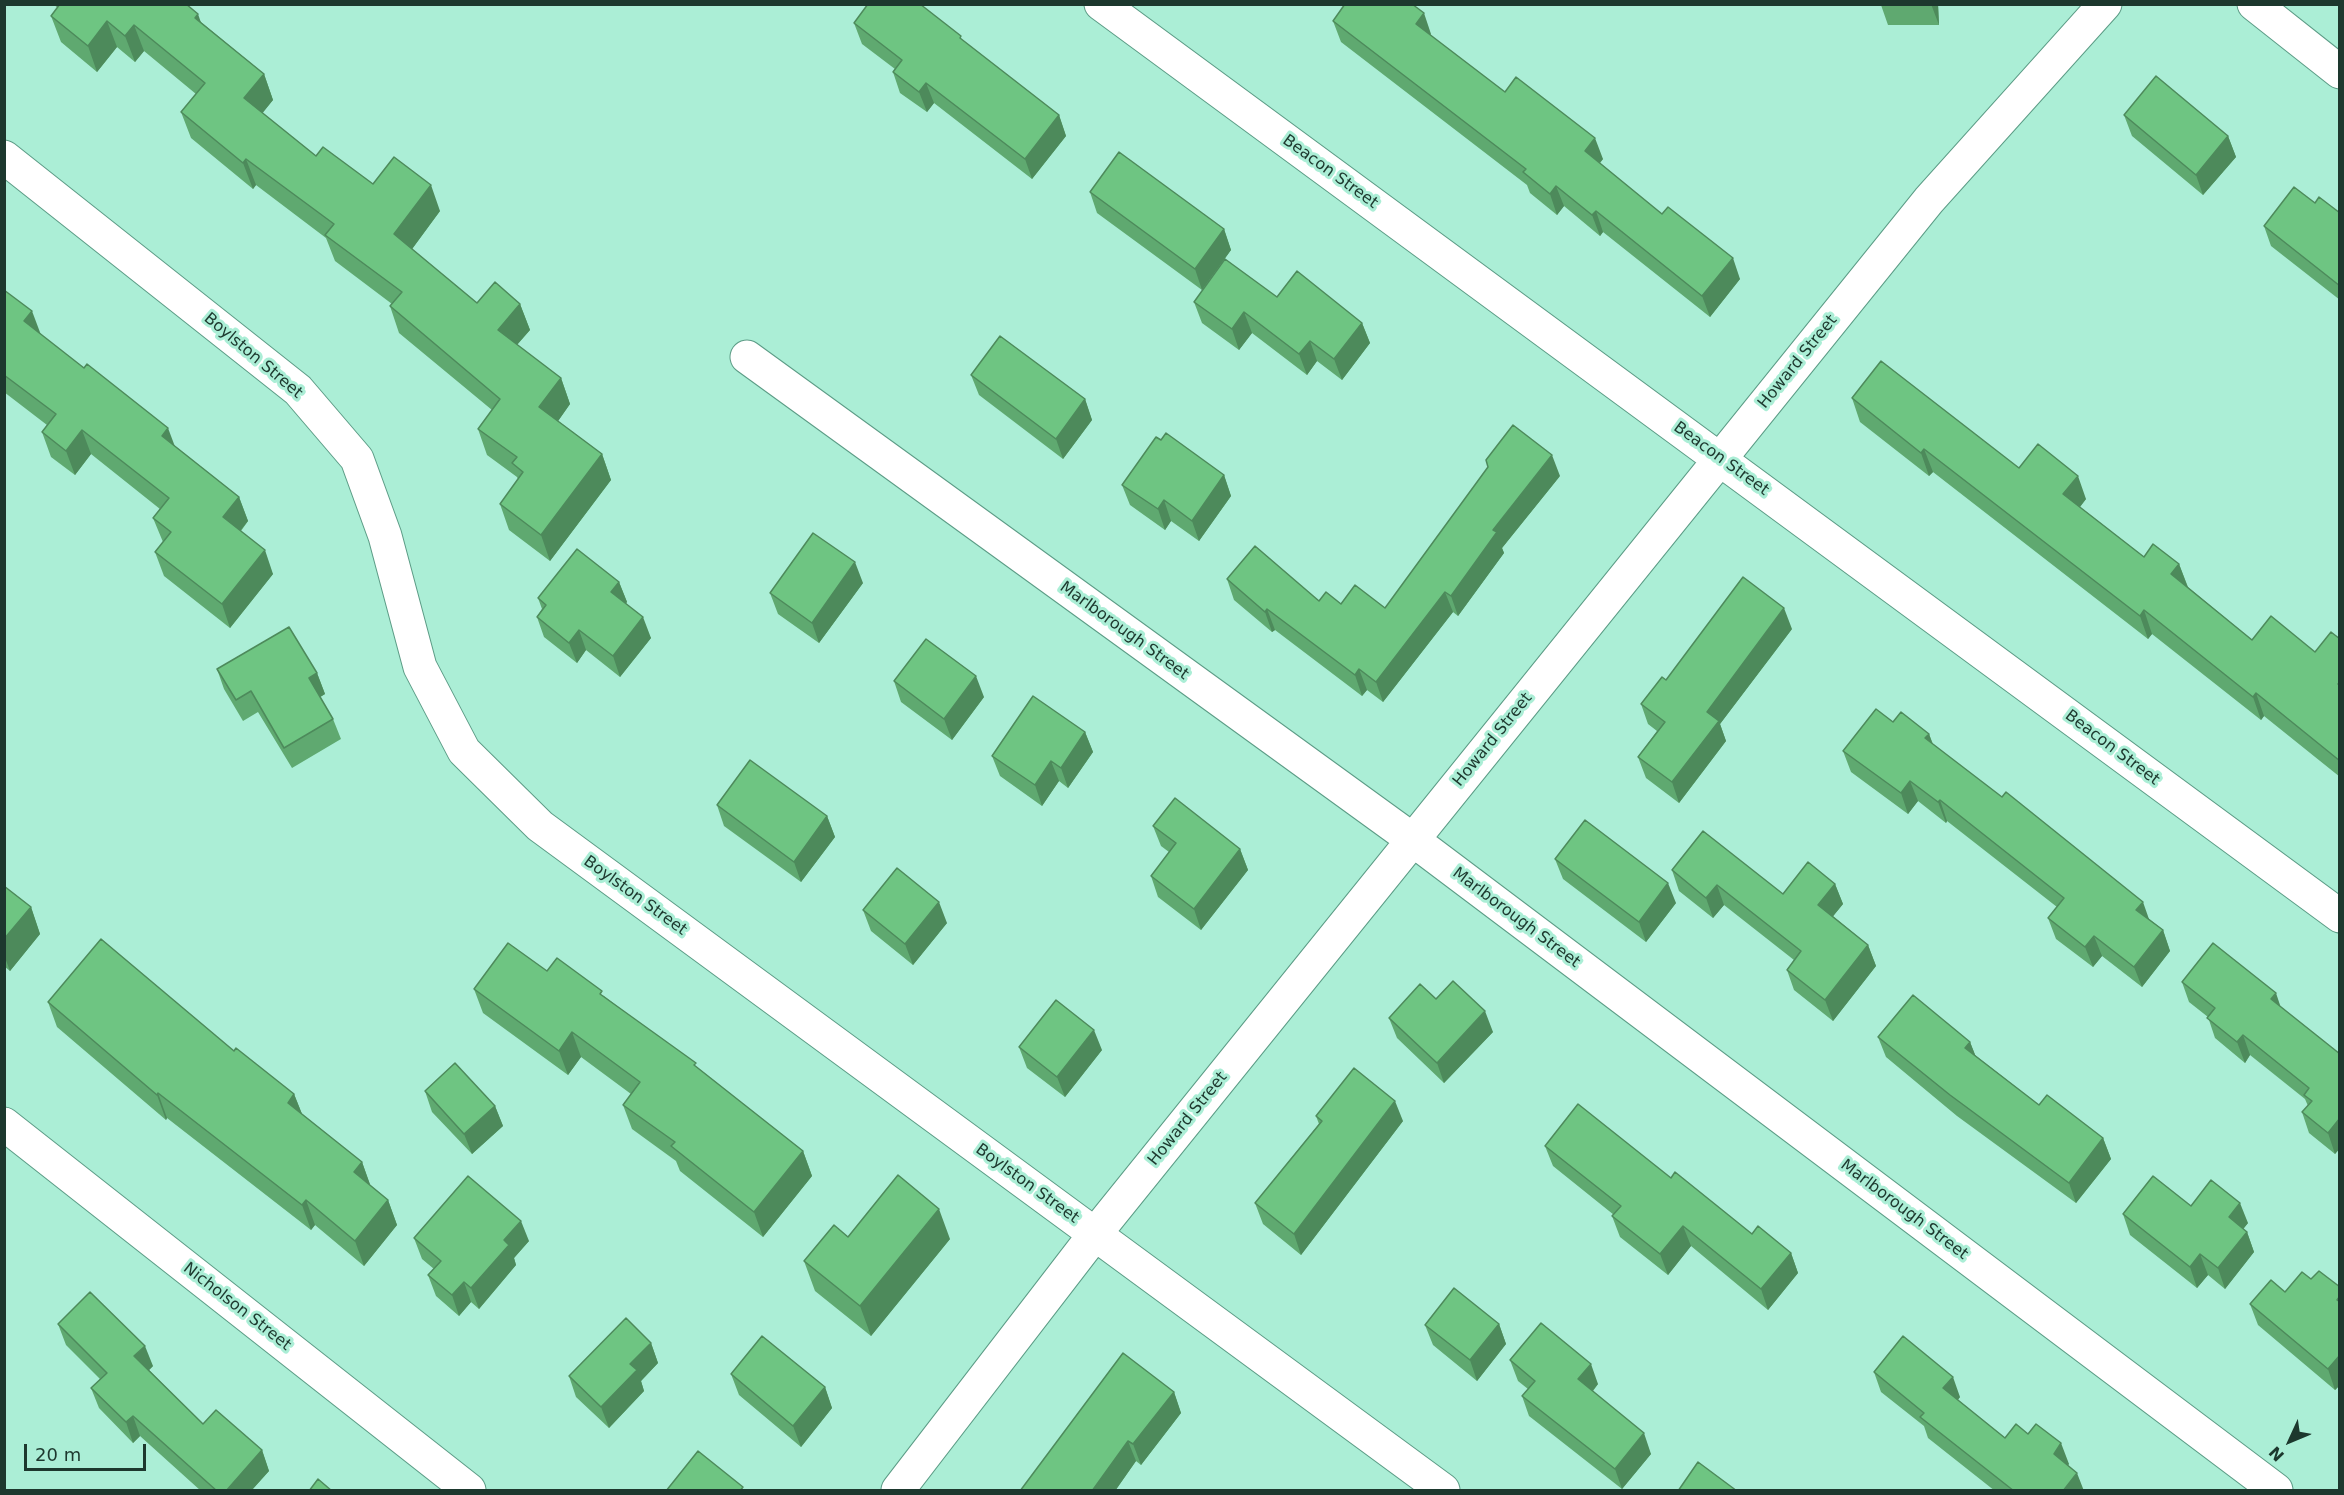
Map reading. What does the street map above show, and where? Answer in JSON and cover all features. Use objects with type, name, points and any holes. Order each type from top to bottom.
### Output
[{"type":"street","name":"Beacon Street","points":[[1101,4],[1721,458],[2340,916]]},
{"type":"street","name":"Howard Street","points":[[898,1491],[1095,1234],[1929,200],[2105,4]]},
{"type":"street","points":[[2254,4],[2340,72]]},
{"type":"street","name":"Boylston Street","points":[[4,157],[298,390],[357,459],[385,536],[420,667],[464,751],[540,826],[1443,1491]]},
{"type":"street","name":"Marlborough Street","points":[[747,357],[1413,840],[2276,1491]]},
{"type":"street","name":"Nicholson Street","points":[[4,1124],[469,1491]]},
{"type":"building","points":[[60,4],[186,4],[198,14],[195,18],[264,74],[244,98],[316,156],[323,147],[373,184],[394,157],[431,185],[394,234],[477,303],[495,282],[520,304],[498,330],[561,378],[539,407],[602,454],[541,535],[500,504],[523,472],[512,463],[517,457],[478,429],[500,399],[390,306],[402,292],[325,235],[334,224],[246,159],[243,163],[181,112],[205,83],[134,25],[125,36],[107,21],[88,46],[51,16]]},
{"type":"building","points":[[868,4],[920,4],[1059,115],[1025,159],[926,83],[919,92],[893,72],[902,60],[854,23]]},
{"type":"building","points":[[1345,4],[1412,4],[1424,13],[1416,24],[1505,92],[1516,77],[1595,138],[1585,151],[1662,214],[1668,207],[1733,258],[1702,296],[1596,211],[1592,215],[1556,186],[1550,194],[1523,172],[1526,169],[1333,21]]},
{"type":"building","points":[[2156,76],[2228,136],[2196,175],[2124,115]]},
{"type":"building","points":[[1119,152],[1224,229],[1195,269],[1090,192]]},
{"type":"building","points":[[2294,187],[2315,203],[2319,197],[2340,213],[2340,286],[2264,226]]},
{"type":"building","points":[[1225,259],[1277,297],[1297,271],[1362,323],[1334,359],[1310,341],[1299,354],[1244,312],[1232,329],[1194,302]]},
{"type":"building","points":[[4,290],[32,311],[24,321],[84,368],[87,364],[168,428],[162,436],[239,497],[223,517],[265,550],[222,604],[155,552],[171,532],[153,518],[169,498],[82,430],[66,451],[42,432],[56,414],[4,375]]},
{"type":"building","points":[[1000,336],[1085,399],[1056,439],[971,375]]},
{"type":"building","points":[[1881,361],[2019,468],[2038,444],[2078,476],[2063,494],[2144,557],[2153,544],[2179,564],[2171,574],[2252,640],[2271,616],[2315,652],[2331,632],[2340,639],[2340,682],[2338,684],[2340,685],[2340,761],[2256,693],[2253,697],[2144,610],[2140,616],[1924,449],[1921,453],[1852,398]]},
{"type":"building","points":[[1513,425],[1552,455],[1493,530],[1497,532],[1451,596],[1445,592],[1376,682],[1359,669],[1355,675],[1267,609],[1265,612],[1227,579],[1255,546],[1319,601],[1326,592],[1341,604],[1355,585],[1385,608],[1488,467],[1486,460]]},
{"type":"building","points":[[1166,433],[1224,475],[1192,521],[1164,500],[1158,509],[1122,485],[1156,437],[1161,440]]},
{"type":"building","points":[[813,533],[855,562],[812,623],[770,593]]},
{"type":"building","points":[[577,549],[619,582],[611,592],[643,617],[613,656],[579,630],[569,643],[537,617],[546,605],[538,598]]},
{"type":"building","points":[[1743,577],[1784,608],[1707,712],[1719,721],[1672,782],[1638,757],[1665,722],[1641,704],[1662,677],[1666,680]]},
{"type":"building","points":[[289,627],[317,673],[309,678],[333,719],[284,748],[251,691],[236,700],[217,669]]},
{"type":"building","points":[[926,639],[976,676],[944,719],[894,681]]},
{"type":"building","points":[[1033,696],[1085,732],[1061,768],[1051,761],[1035,785],[992,756]]},
{"type":"building","points":[[1876,709],[1893,722],[1901,712],[1929,734],[1925,738],[2002,797],[2006,792],[2143,902],[2136,910],[2163,930],[2134,967],[2094,936],[2085,947],[2048,918],[2064,898],[1940,800],[1938,802],[1910,781],[1901,793],[1843,751]]},
{"type":"building","points":[[750,760],[827,816],[794,862],[717,805]]},
{"type":"building","points":[[1175,798],[1240,849],[1194,909],[1151,876],[1176,843],[1153,826]]},
{"type":"building","points":[[1585,820],[1668,883],[1639,922],[1555,859]]},
{"type":"building","points":[[1703,831],[1783,894],[1808,862],[1835,884],[1818,905],[1868,945],[1825,1000],[1787,970],[1801,951],[1717,885],[1706,898],[1672,870]]},
{"type":"building","points":[[897,868],[939,902],[905,944],[863,910]]},
{"type":"building","points":[[4,886],[31,907],[4,939]]},
{"type":"building","points":[[101,939],[234,1051],[236,1048],[294,1094],[288,1103],[362,1162],[354,1172],[388,1200],[355,1241],[306,1200],[302,1205],[158,1093],[157,1095],[48,1002]]},
{"type":"building","points":[[508,943],[547,971],[557,958],[602,991],[600,994],[696,1063],[694,1065],[803,1151],[754,1212],[671,1146],[675,1142],[623,1105],[640,1082],[572,1032],[559,1051],[474,989]]},
{"type":"building","points":[[2213,943],[2276,993],[2271,999],[2340,1054],[2340,1118],[2328,1133],[2302,1112],[2312,1101],[2304,1095],[2309,1088],[2243,1035],[2237,1042],[2207,1018],[2215,1008],[2182,982]]},
{"type":"building","points":[[1453,981],[1485,1011],[1437,1063],[1389,1018],[1420,984],[1436,999]]},
{"type":"building","points":[[1913,995],[1970,1042],[1965,1048],[2039,1105],[2047,1095],[2103,1138],[2069,1183],[1950,1095],[1878,1037]]},
{"type":"building","points":[[1056,1000],[1094,1030],[1057,1077],[1019,1047]]},
{"type":"building","points":[[455,1063],[495,1106],[464,1134],[425,1091]]},
{"type":"building","points":[[1354,1068],[1395,1101],[1294,1234],[1255,1203],[1322,1121],[1316,1116]]},
{"type":"building","points":[[1578,1104],[1671,1178],[1675,1172],[1752,1234],[1758,1226],[1791,1253],[1761,1289],[1683,1226],[1660,1254],[1612,1216],[1621,1206],[1545,1146]]},
{"type":"building","points":[[898,1175],[939,1209],[860,1306],[804,1261],[834,1225],[848,1237]]},
{"type":"building","points":[[468,1176],[521,1221],[504,1240],[509,1245],[471,1288],[464,1282],[452,1295],[428,1275],[441,1261],[414,1238]]},
{"type":"building","points":[[2153,1176],[2191,1206],[2211,1180],[2240,1203],[2229,1217],[2247,1232],[2218,1268],[2200,1254],[2190,1267],[2123,1214]]},
{"type":"building","points":[[2319,1271],[2340,1287],[2340,1296],[2337,1300],[2340,1302],[2340,1355],[2328,1369],[2250,1304],[2271,1280],[2285,1292],[2302,1272],[2311,1279]]},
{"type":"building","points":[[1454,1288],[1499,1324],[1470,1360],[1425,1325]]},
{"type":"building","points":[[90,1292],[145,1346],[134,1356],[203,1424],[216,1410],[262,1450],[226,1491],[217,1491],[133,1416],[126,1422],[91,1388],[107,1373],[58,1324]]},
{"type":"building","points":[[626,1318],[651,1343],[630,1364],[637,1370],[601,1407],[569,1376]]},
{"type":"building","points":[[1541,1323],[1591,1364],[1578,1379],[1644,1433],[1615,1469],[1522,1396],[1535,1381],[1510,1360]]},
{"type":"building","points":[[762,1336],[825,1387],[793,1426],[731,1374]]},
{"type":"building","points":[[1903,1336],[1953,1377],[1943,1388],[2005,1438],[2016,1424],[2028,1434],[2036,1424],[2061,1443],[2054,1454],[2077,1473],[2063,1491],[2014,1491],[1920,1417],[1924,1413],[1874,1372]]},
{"type":"building","points":[[1123,1353],[1174,1392],[1133,1444],[1128,1441],[1092,1491],[1020,1491]]},
{"type":"building","points":[[698,1451],[743,1487],[740,1491],[666,1491]]},
{"type":"building","points":[[1698,1462],[1737,1491],[1678,1491]]},
{"type":"building","points":[[318,1479],[332,1491],[309,1491]]}]
